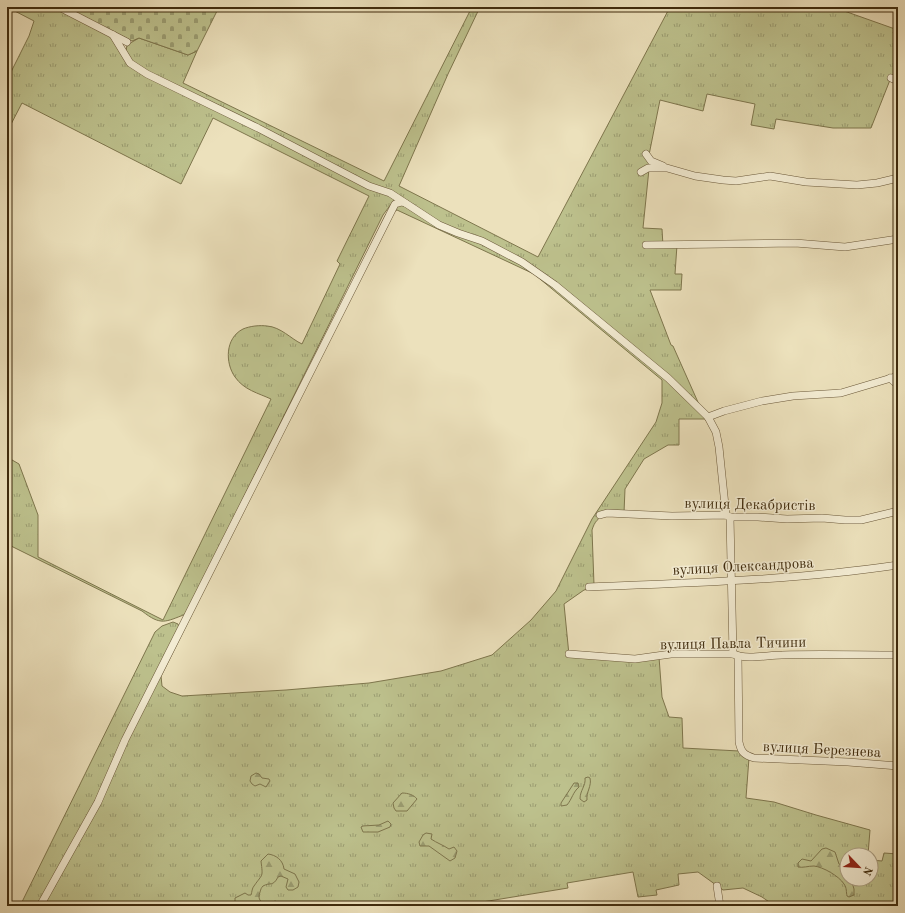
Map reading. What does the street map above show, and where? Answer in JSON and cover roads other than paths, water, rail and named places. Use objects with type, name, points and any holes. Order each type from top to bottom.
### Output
[{"type":"street","points":[[59,7],[127,42]]},
{"type":"street","points":[[113,35],[130,63],[147,74],[258,128],[369,186],[383,190],[396,201],[405,203],[439,225],[482,241],[522,262],[569,296],[668,378],[708,417],[716,432],[728,516],[736,655]]},
{"type":"street","points":[[646,154],[651,161],[667,168],[695,176],[736,181],[770,176],[806,182],[857,185],[877,183],[898,178]]},
{"type":"street","points":[[641,172],[648,168],[667,168]]},
{"type":"street","points":[[40,906],[98,802],[136,718],[396,201]]},
{"type":"street","points":[[646,245],[795,243],[845,247],[898,239]]},
{"type":"street","points":[[708,417],[724,411],[762,401],[793,396],[852,391],[898,376]]},
{"type":"street","points":[[890,378],[898,385]]},
{"type":"street","name":"вулиця Декабристів","points":[[600,515],[607,513],[672,516],[861,520],[898,511]]},
{"type":"street","name":"вулиця Олександрова","points":[[589,587],[731,581],[848,572],[898,565]]},
{"type":"street","name":"вулиця Павла Тичини","points":[[569,654],[635,659],[671,654],[898,655]]},
{"type":"street","name":"вулиця Березнева","points":[[736,655],[739,742],[740,749],[745,756],[754,758],[848,762],[898,766]]},
{"type":"street","points":[[718,886],[720,906]]}]
